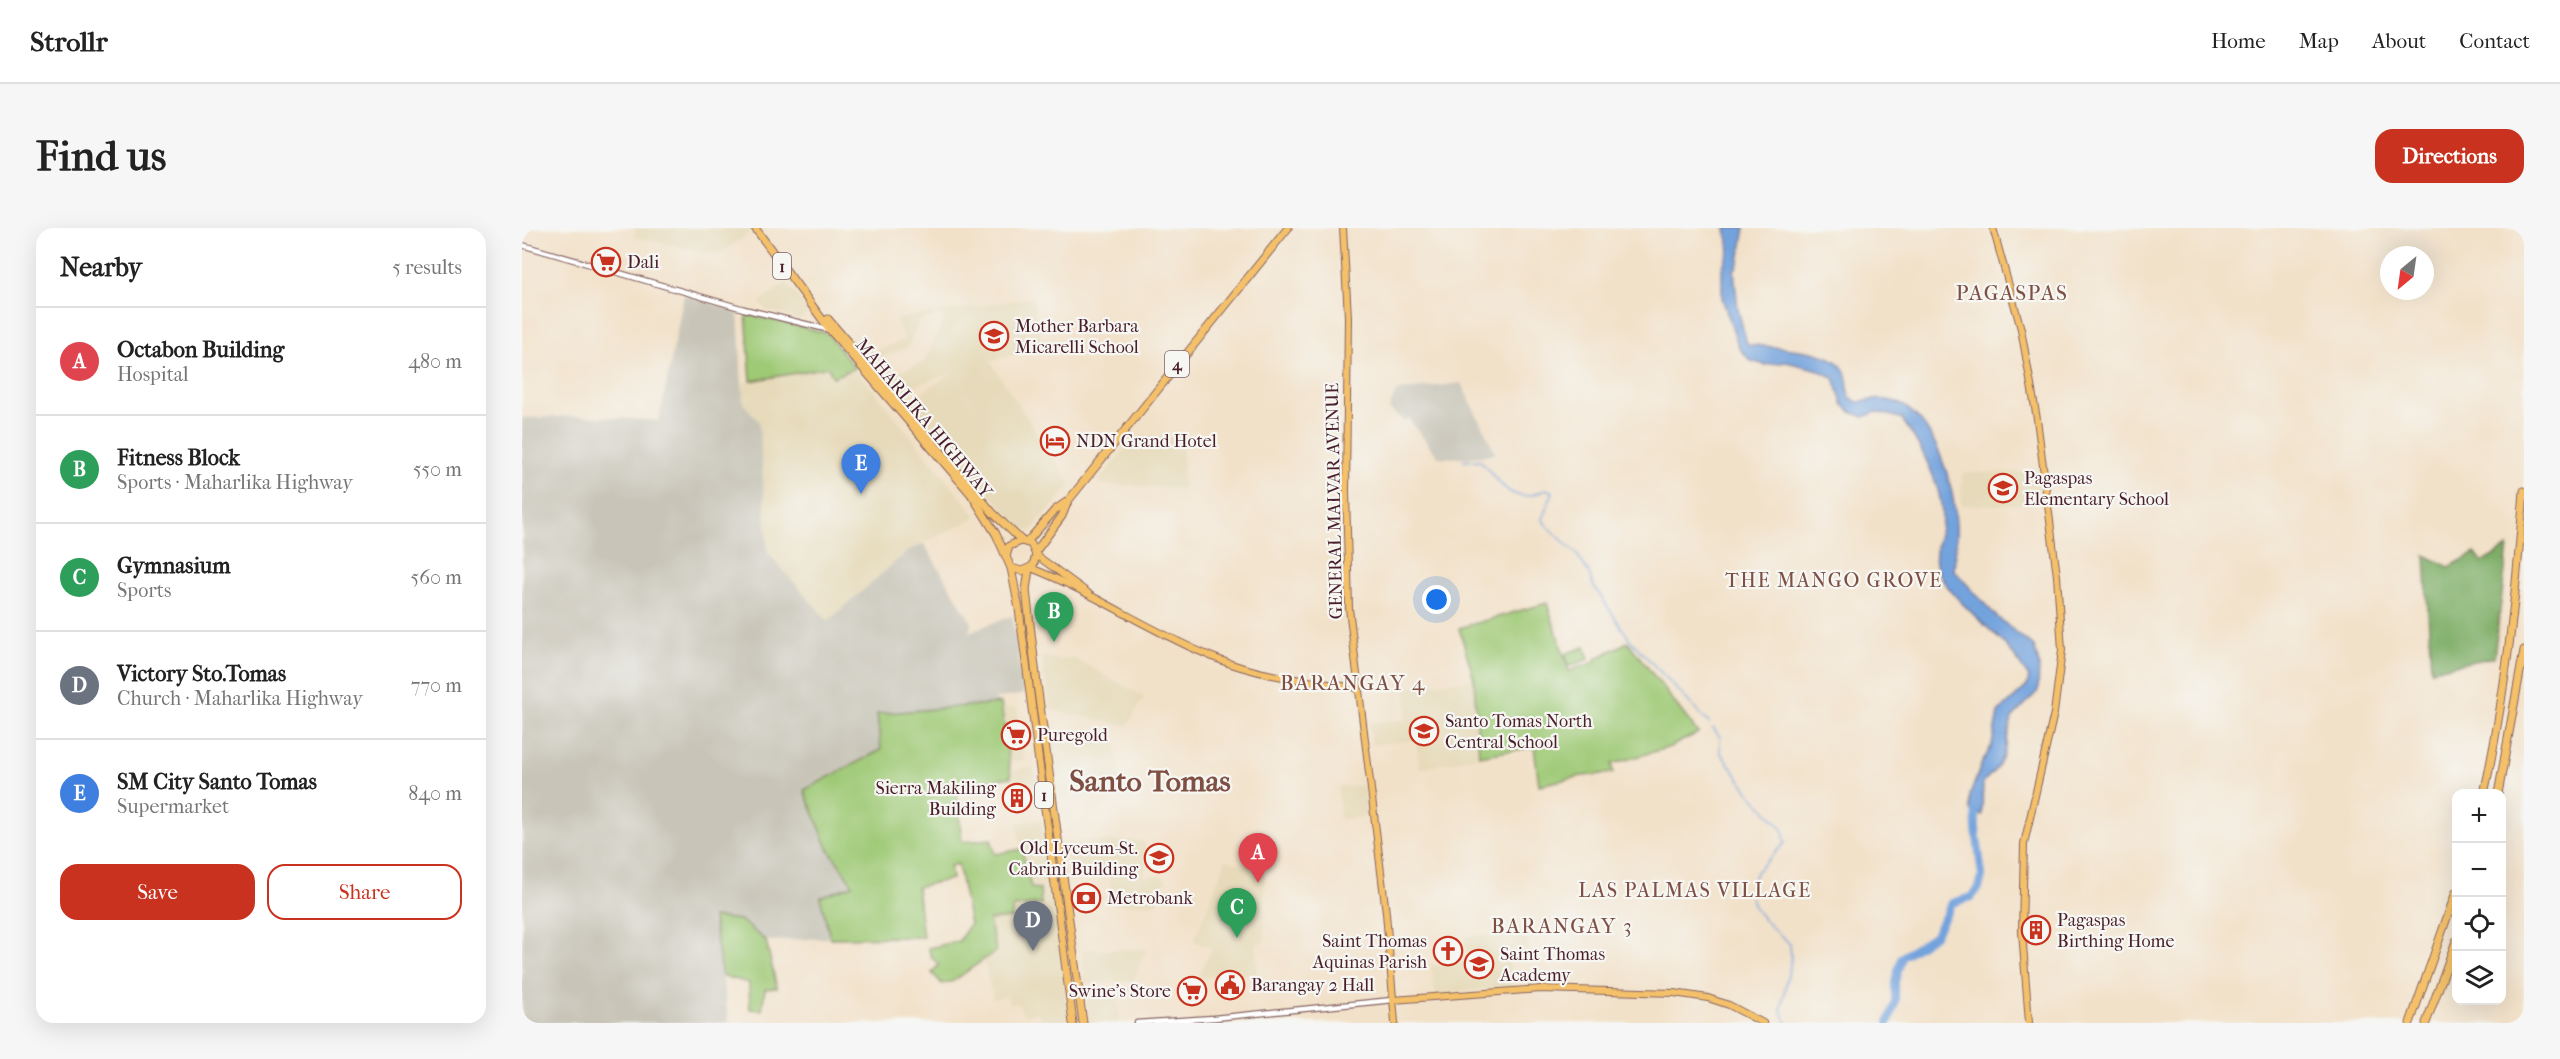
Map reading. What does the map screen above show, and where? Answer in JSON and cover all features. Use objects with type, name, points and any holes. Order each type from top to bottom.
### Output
[{"type":"highway","name":"MAHARLIKA HIGHWAY","points":[[755,228],[830,330],[971,494],[986,517],[1006,557]]},
{"type":"highway","name":"4","points":[[1025,541],[1055,510],[1068,501],[1288,228]]},
{"type":"highway","name":"MAHARLIKA HIGHWAY","points":[[811,302],[993,513],[1025,541]]},
{"type":"highway","points":[[2485,789],[2495,741],[2512,627],[2524,491]]},
{"type":"highway","name":"4","points":[[1036,553],[1062,516],[1068,501]]},
{"type":"highway","points":[[1006,557],[1009,546],[1025,541]]},
{"type":"highway","name":"1","points":[[1025,541],[1036,553],[1026,590],[1083,1023]]},
{"type":"highway","name":"1","points":[[1006,557],[1011,568],[1025,652],[1074,1023]]},
{"type":"highway","points":[[1011,568],[1020,571],[1030,569]]},
{"type":"highway","points":[[2499,789],[2524,650]]},
{"type":"highway","points":[[2410,1023],[2455,897]]},
{"type":"highway","points":[[2426,1023],[2453,951]]},
{"type":"main road","name":"GENERAL MALVAR AVENUE","points":[[1343,228],[1348,327],[1347,567],[1352,648],[1386,913],[1395,1023]]},
{"type":"main road","points":[[1994,228],[2021,329],[2037,419],[2057,576],[2062,650],[2054,713],[2024,844],[2022,932],[2030,1023]]},
{"type":"main road","points":[[1036,553],[1091,596]]},
{"type":"main road","points":[[1030,569],[1091,596],[1179,643],[1218,660],[1273,676],[1358,688]]},
{"type":"main road","points":[[1393,1000],[1541,989],[1692,995],[1729,1005],[1763,1023]]},
{"type":"street","points":[[522,245],[722,303],[838,332]]},
{"type":"street","points":[[1137,1023],[1214,1018],[1393,1000]]},
{"type":"shaded area","points":[[635,228],[748,228],[751,232],[719,255],[635,237]]},
{"type":"shaded area","points":[[786,283],[809,311],[799,320],[766,310],[760,302]]},
{"type":"shaded area","points":[[684,295],[738,311],[743,403],[759,422],[768,553],[828,621],[909,550],[924,544],[972,623],[969,632],[1012,616],[1024,694],[995,699],[997,703],[878,714],[881,750],[816,783],[828,848],[854,886],[820,897],[830,938],[766,941],[740,920],[713,918],[729,1023],[522,1023],[522,418],[581,416],[659,421]]},
{"type":"shaded area","points":[[1032,298],[1043,347],[990,361],[1071,485],[1031,531],[1023,529],[908,407],[914,402],[912,399],[952,373],[896,391],[885,378],[924,362],[944,319],[943,314],[919,320],[909,347],[872,361],[867,355],[904,340],[896,319]]},
{"type":"shaded area","points":[[828,367],[833,377],[855,368],[977,517],[909,550],[828,621],[768,553],[759,422],[743,404],[742,383]]},
{"type":"shaded area","points":[[1461,383],[1496,454],[1465,458],[1438,457],[1408,418],[1404,421],[1389,409],[1395,393],[1399,391]]},
{"type":"shaded area","points":[[1136,436],[1182,438],[1183,489],[1097,484]]},
{"type":"shaded area","name":"Pagaspas Elementary School","points":[[2043,472],[2046,503],[1961,506],[1962,473]]},
{"type":"shaded area","points":[[1041,656],[1059,660],[1074,658],[1144,697],[1127,726],[1050,710]]},
{"type":"shaded area","name":"Santo Tomas North Central School","points":[[1474,679],[1479,756],[1420,769],[1416,740],[1372,745],[1369,723],[1406,719],[1406,688]]},
{"type":"shaded area","name":"Puregold","points":[[1017,707],[1019,721],[1028,721],[1030,734],[1021,736],[1024,760],[1010,762],[1002,709]]},
{"type":"shaded area","points":[[1050,733],[1116,743],[1120,788],[1060,797]]},
{"type":"shaded area","points":[[1034,767],[1037,782],[1013,791],[1009,771]]},
{"type":"shaded area","points":[[1364,785],[1368,816],[1340,819],[1338,787]]},
{"type":"shaded area","points":[[1042,820],[1052,885],[1031,888],[1016,823]]},
{"type":"shaded area","points":[[1145,841],[1145,876],[1161,876],[1166,880],[1156,904],[1114,905],[1108,868],[1070,874],[1064,842]]},
{"type":"shaded area","points":[[1226,860],[1265,870],[1264,942],[1256,943],[1257,974],[1198,978],[1212,948],[1194,941]]},
{"type":"shaded area","points":[[1051,887],[1069,1023],[1042,1023],[1038,1012],[1024,1016],[1017,1003],[1010,1005],[1007,996],[993,999],[983,959],[996,951],[989,920],[1013,907],[1041,904],[1040,889]]},
{"type":"shaded area","name":"Saint Thomas Academy","points":[[1528,931],[1530,957],[1509,959],[1512,987],[1435,994],[1431,965],[1467,963],[1465,937]]},
{"type":"shaded area","points":[[1146,949],[1133,981],[1085,982],[1083,950]]},
{"type":"shaded area","points":[[1118,994],[1119,1023],[1089,1023],[1087,1000]]},
{"type":"green space","points":[[746,314],[827,333],[855,368],[833,377],[828,367],[751,381]]},
{"type":"green space","points":[[2508,547],[2494,657],[2431,670],[2425,555],[2449,567],[2475,553],[2483,562]]},
{"type":"green space","points":[[1547,603],[1569,671],[1595,662],[1595,659],[1628,642],[1698,733],[1670,747],[1612,764],[1613,773],[1582,776],[1539,785],[1534,747],[1479,756],[1474,679],[1459,628]]},
{"type":"green space","points":[[1585,647],[1589,659],[1569,666],[1565,654]]},
{"type":"green space","points":[[1001,703],[1011,777],[956,785],[962,842],[991,839],[995,854],[1022,849],[1031,888],[1040,889],[1041,904],[1013,907],[1011,918],[989,920],[996,951],[953,981],[942,984],[932,973],[939,964],[932,958],[928,948],[959,941],[970,924],[958,864],[950,866],[952,879],[917,887],[923,937],[830,938],[820,897],[853,885],[828,848],[804,790],[881,750],[877,714]]},
{"type":"green space","points":[[1233,889],[1250,892],[1249,919],[1224,917]]},
{"type":"green space","points":[[713,917],[740,920],[766,941],[777,988],[765,989],[762,1010],[750,1009],[749,983],[722,976]]},
{"type":"water","points":[[1726,228],[1745,228],[1739,262],[1734,271],[1738,309],[1747,344],[1801,350],[1828,357],[1839,364],[1845,372],[1849,396],[1857,402],[1888,400],[1898,403],[1923,424],[1933,439],[1947,473],[1951,491],[1956,523],[1954,570],[1996,616],[2034,647],[2039,664],[2038,691],[2012,718],[2003,756],[1995,770],[1983,782],[1982,815],[1970,810],[1970,795],[1981,765],[1992,745],[1998,713],[2027,686],[2029,677],[2007,647],[1956,597],[1940,575],[1935,559],[1942,519],[1939,493],[1923,453],[1901,418],[1876,412],[1864,417],[1853,413],[1843,405],[1834,378],[1816,369],[1786,362],[1766,365],[1751,361],[1739,348],[1722,298],[1722,269],[1729,250]]},
{"type":"waterway","points":[[1463,461],[1480,460],[1501,484],[1515,494],[1524,496],[1546,489],[1553,492],[1542,519],[1576,553],[1589,573],[1593,585],[1630,640],[1709,723]]},
{"type":"waterway","points":[[1713,728],[1720,737],[1720,752],[1748,791],[1783,829],[1785,843],[1756,872],[1750,890]]},
{"type":"waterway","points":[[1888,1023],[1895,1003],[1895,981],[1902,957],[1935,935],[1952,903],[1971,897],[1979,888],[1982,876],[1975,801]]},
{"type":"waterway","points":[[1751,897],[1756,910],[1790,944],[1791,960],[1781,1010],[1787,1023]]},
{"type":"place","name":"Dali","points":[[606,262]]},
{"type":"place","name":"Mother Barbara Micarelli School","points":[[994,336]]},
{"type":"place","name":"NDN Grand Hotel","points":[[1055,441]]},
{"type":"place","name":"Pagaspas Elementary School","points":[[2003,488]]},
{"type":"place","name":"SM City Santo Tomas","points":[[861,494]]},
{"type":"place","name":"Fitness Block","points":[[1054,642]]},
{"type":"place","name":"Santo Tomas North Central School","points":[[1424,731]]},
{"type":"place","name":"Puregold","points":[[1016,735]]},
{"type":"place","name":"Sierra Makiling Building","points":[[1017,798]]},
{"type":"place","name":"Old Lyceum-St. Cabrini Building","points":[[1159,858]]},
{"type":"place","name":"Octabon Building","points":[[1258,883]]},
{"type":"place","name":"Metrobank","points":[[1086,898]]},
{"type":"place","name":"Pagaspas Birthing Home","points":[[2036,930]]},
{"type":"place","name":"Gymnasium","points":[[1237,938]]},
{"type":"place","name":"Victory Sto.Tomas","points":[[1033,951]]},
{"type":"place","name":"Saint Thomas Aquinas Parish","points":[[1448,951]]},
{"type":"place","name":"Saint Thomas Academy","points":[[1479,964]]},
{"type":"place","name":"Barangay 2 Hall","points":[[1230,985]]},
{"type":"place","name":"Swine's Store","points":[[1192,991]]},
{"type":"district","name":"PAGASPAS","points":[[2012,293]]},
{"type":"district","name":"THE MANGO GROVE","points":[[1834,580]]},
{"type":"district","name":"BARANGAY 4","points":[[1353,683]]},
{"type":"district","name":"Santo Tomas","points":[[1150,781]]},
{"type":"district","name":"LAS PALMAS VILLAGE","points":[[1695,890]]},
{"type":"district","name":"BARANGAY 3","points":[[1562,926]]}]
